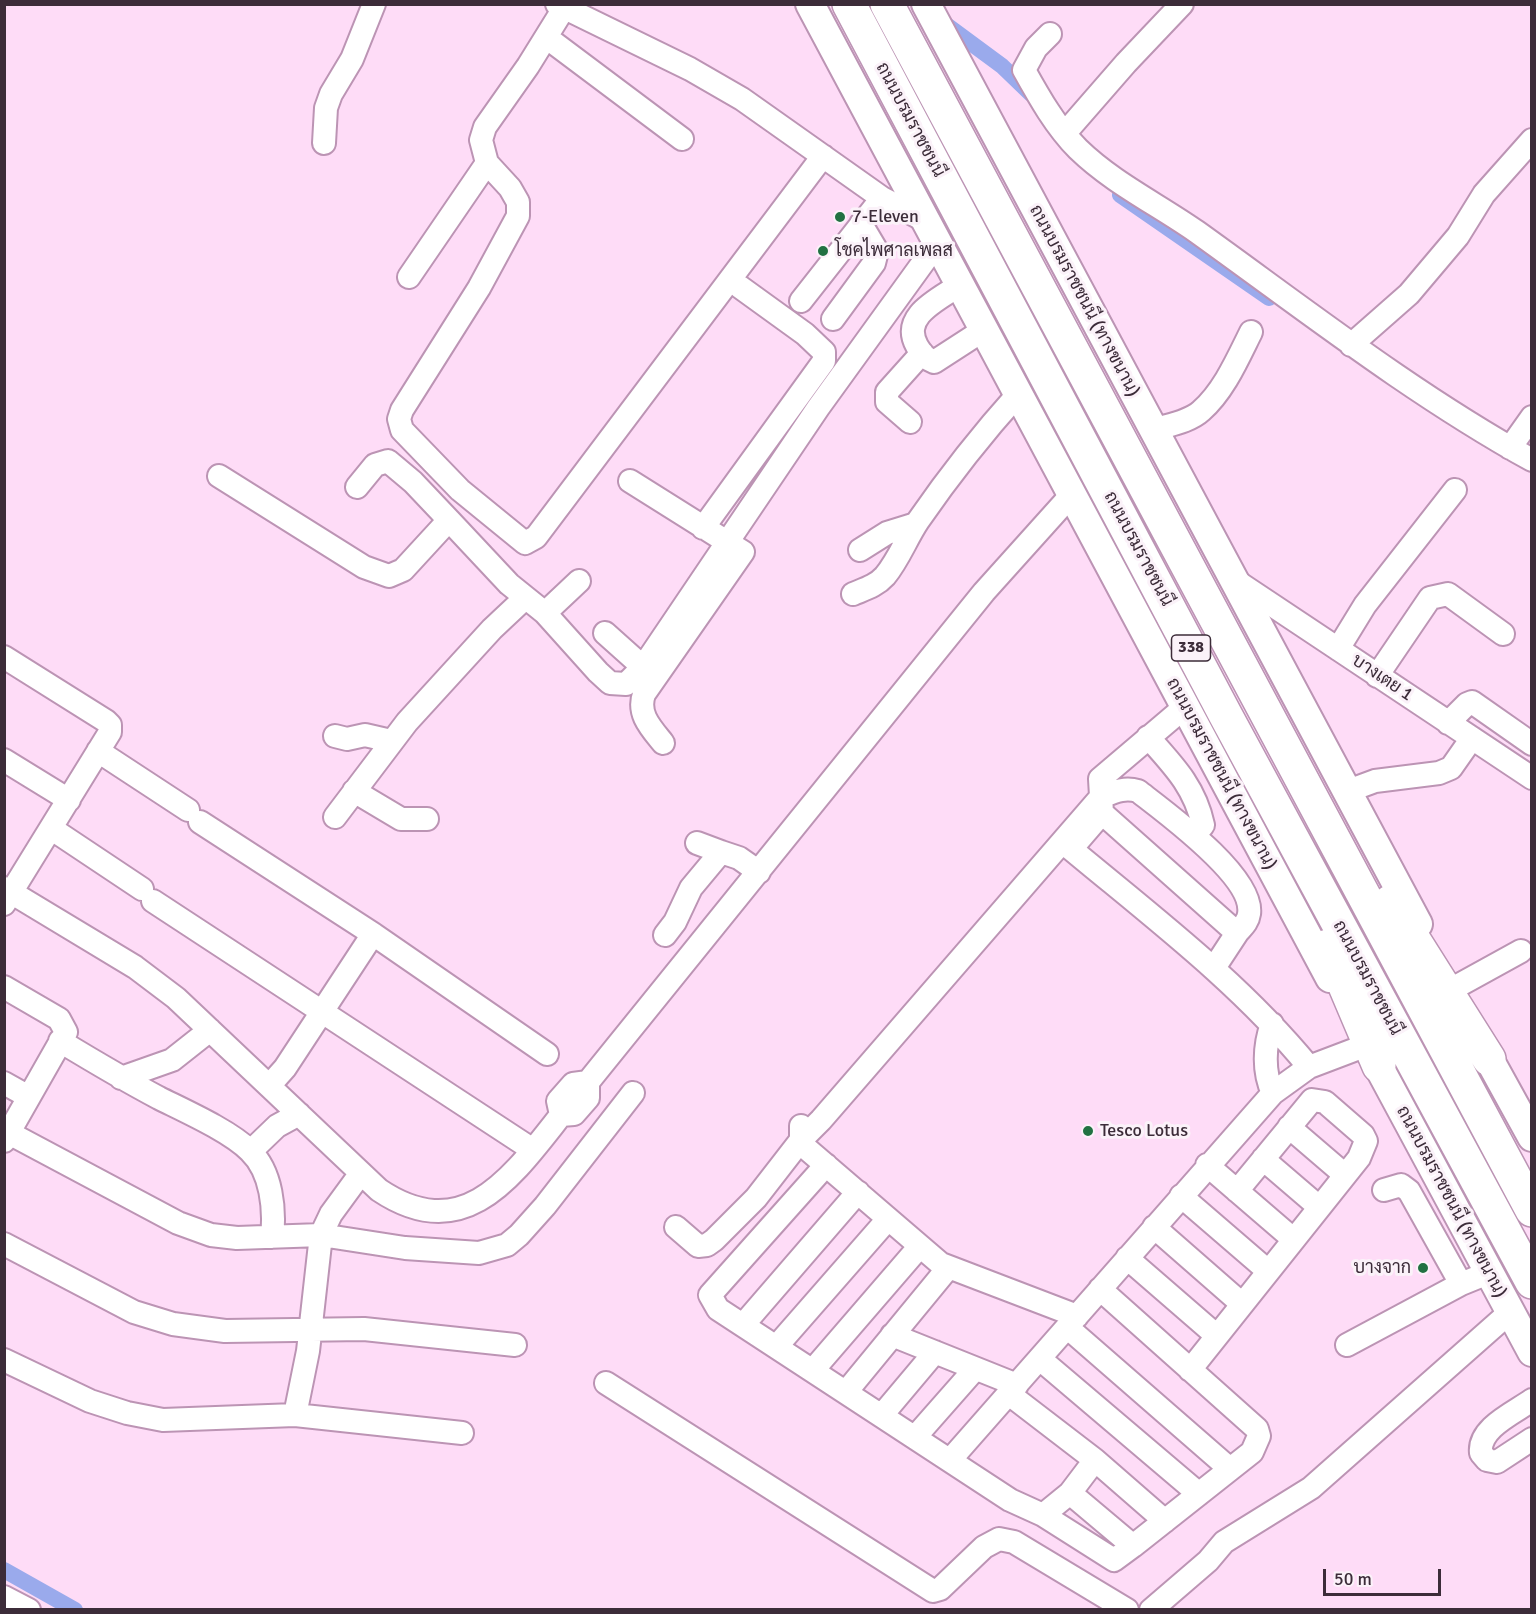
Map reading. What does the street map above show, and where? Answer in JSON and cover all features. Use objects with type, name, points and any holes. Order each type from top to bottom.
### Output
[{"type":"highway","name":"ถนนบรมราชชนนี","points":[[851,9],[1277,810],[1532,1282]]},
{"type":"highway","name":"ถนนบรมราชชนนี","points":[[893,16],[1532,1210]]},
{"type":"highway","points":[[1298,770],[1367,866],[1489,1059]]},
{"type":"highway","points":[[1277,810],[1310,904],[1373,1056]]},
{"type":"main road","name":"ถนนบรมราชชนนี (ทางขนาน)","points":[[810,4],[1509,1313],[1532,1352]]},
{"type":"main road","name":"ถนนบรมราชชนนี (ทางขนาน)","points":[[926,4],[1532,1137]]},
{"type":"street","points":[[324,143],[328,101],[352,59],[374,4]]},
{"type":"street","points":[[1065,133],[1126,63],[1182,4]]},
{"type":"street","points":[[357,488],[375,465],[388,461],[413,482],[610,682],[626,684],[643,667],[818,408],[932,231],[742,99],[690,69],[560,6],[546,37],[485,127],[482,140],[487,163],[510,188],[518,202],[518,216],[479,288],[402,410],[399,419],[402,430],[460,490],[528,543],[536,537],[823,156]]},
{"type":"street","points":[[1050,34],[1036,48],[1024,70],[1076,147],[1106,174],[1195,232],[1418,391],[1532,460]]},
{"type":"street","points":[[546,37],[682,139]]},
{"type":"street","points":[[1351,345],[1409,294],[1458,236],[1484,195],[1532,140]]},
{"type":"street","points":[[409,277],[487,163]]},
{"type":"street","points":[[801,301],[882,198]]},
{"type":"street","points":[[833,319],[874,263],[877,251],[861,224]]},
{"type":"street","points":[[961,284],[916,317],[912,331],[922,353],[929,360],[940,360],[985,329]]},
{"type":"street","points":[[703,528],[824,361],[824,352],[805,334],[740,287]]},
{"type":"street","points":[[1153,430],[1200,412],[1222,385],[1251,332]]},
{"type":"street","points":[[910,422],[887,402],[888,392],[922,353]]},
{"type":"street","points":[[853,594],[873,586],[884,577],[898,559],[916,524],[983,433],[1019,393]]},
{"type":"street","points":[[800,394],[818,408]]},
{"type":"street","points":[[1510,448],[1532,417]]},
{"type":"street","points":[[219,476],[364,567],[389,576],[403,570],[449,520]]},
{"type":"street","points":[[630,481],[743,552],[645,693],[641,703],[646,722],[663,743]]},
{"type":"street","points":[[1338,649],[1365,605],[1455,490]]},
{"type":"street","points":[[4,657],[110,725],[110,732],[52,829],[7,895],[135,967],[176,998],[379,1190],[401,1205],[419,1211],[441,1210],[482,1199],[517,1171],[561,1115],[558,1101],[573,1084],[588,1082],[984,591],[1073,494]]},
{"type":"street","points":[[860,550],[887,533],[916,524]]},
{"type":"street","name":"บางเตย 1","points":[[1232,578],[1532,778]]},
{"type":"street","points":[[544,613],[579,581]]},
{"type":"street","points":[[1377,676],[1430,598],[1439,594],[1448,594],[1503,634]]},
{"type":"street","points":[[335,817],[391,741],[492,628],[525,598]]},
{"type":"street","points":[[605,633],[643,667]]},
{"type":"street","points":[[1448,723],[1472,702],[1532,744]]},
{"type":"street","points":[[676,1227],[698,1245],[707,1245],[756,1198],[801,1140],[821,1120],[1101,796],[1148,737],[1186,706]]},
{"type":"street","points":[[334,736],[346,739],[372,736],[391,741]]},
{"type":"street","points":[[1148,737],[1179,770],[1199,803],[1203,825],[1194,836]]},
{"type":"street","points":[[1348,791],[1375,782],[1439,773],[1451,768],[1473,738]]},
{"type":"street","points":[[98,752],[373,934],[547,1054]]},
{"type":"street","points":[[4,760],[69,800]]},
{"type":"street","points":[[1001,936],[1071,849],[1101,796],[1129,788],[1138,791],[1194,836],[1234,875],[1243,891],[1250,912],[1247,922],[1214,968]]},
{"type":"street","points":[[354,791],[401,819],[428,819]]},
{"type":"street","points":[[1101,796],[1237,933]]},
{"type":"street","points":[[52,829],[321,1013],[533,1150]]},
{"type":"street","points":[[697,843],[739,858],[759,872]]},
{"type":"street","points":[[1071,849],[1214,968],[1272,1024],[1309,1067]]},
{"type":"street","points":[[665,935],[675,922],[691,888],[721,852]]},
{"type":"street","points":[[270,1086],[373,934]]},
{"type":"street","points":[[1452,989],[1521,951]]},
{"type":"street","points":[[4,987],[59,1019],[66,1032],[7,1137],[178,1223],[211,1235],[272,1237],[321,1235],[405,1248],[479,1253],[495,1251],[507,1245],[545,1206],[633,1093]]},
{"type":"street","points":[[1272,1024],[1268,1036],[1266,1063],[1268,1081],[1273,1093]]},
{"type":"street","points":[[121,1078],[172,1060],[210,1030]]},
{"type":"street","points":[[60,1041],[121,1078],[194,1116],[251,1151],[270,1191],[274,1214],[272,1237]]},
{"type":"street","points":[[951,1459],[1273,1093],[1309,1067],[1373,1056]]},
{"type":"street","points":[[4,1083],[29,1097]]},
{"type":"street","points":[[1190,1370],[1359,1158],[1366,1142],[1363,1135],[1325,1102],[1312,1100],[1237,1191]]},
{"type":"street","points":[[251,1151],[277,1126],[299,1114]]},
{"type":"street","points":[[1289,1127],[1345,1174]]},
{"type":"street","points":[[801,1140],[807,1149],[948,1268],[1072,1322],[1230,1469]]},
{"type":"street","points":[[1263,1159],[1319,1206]]},
{"type":"street","points":[[826,1165],[710,1295],[718,1309],[916,1436],[1010,1500],[1043,1515],[1114,1560],[1252,1452],[1258,1443],[1257,1429],[1100,1289]]},
{"type":"street","points":[[1208,1165],[1293,1239]]},
{"type":"street","points":[[295,1415],[310,1328],[321,1235],[331,1214],[361,1173]]},
{"type":"street","points":[[1384,1190],[1401,1185],[1406,1187],[1461,1284]]},
{"type":"street","points":[[1426,1221],[1445,1191]]},
{"type":"street","points":[[743,1325],[858,1192]]},
{"type":"street","points":[[1181,1196],[1268,1271]]},
{"type":"street","points":[[776,1347],[888,1219]]},
{"type":"street","points":[[1154,1227],[1242,1304]]},
{"type":"street","points":[[4,1244],[134,1312],[173,1324],[225,1331],[364,1329],[515,1345]]},
{"type":"street","points":[[813,1370],[920,1246]]},
{"type":"street","points":[[1127,1258],[1217,1336]]},
{"type":"street","points":[[846,1392],[948,1268]]},
{"type":"street","points":[[1347,1346],[1461,1284],[1488,1273]]},
{"type":"street","points":[[1151,1610],[1208,1561],[1224,1542],[1294,1500],[1319,1481],[1509,1313]]},
{"type":"street","points":[[892,1335],[975,1369],[1013,1390],[1165,1521]]},
{"type":"street","points":[[882,1414],[935,1352]]},
{"type":"street","points":[[1040,1359],[1199,1494]]},
{"type":"street","points":[[4,1360],[90,1401],[127,1413],[163,1420],[295,1415],[462,1433]]},
{"type":"street","points":[[916,1436],[975,1369]]},
{"type":"street","points":[[606,1383],[933,1591],[940,1589],[984,1547],[999,1539],[1014,1542],[1127,1610]]},
{"type":"street","points":[[1532,1400],[1492,1428],[1482,1438],[1481,1453],[1487,1460],[1497,1462],[1532,1439]]},
{"type":"street","points":[[1043,1515],[1070,1493],[1095,1460]]},
{"type":"street","points":[[1070,1493],[1133,1546]]},
{"type":"waterway","points":[[937,18],[1002,66],[1031,94]]},
{"type":"waterway","points":[[1120,195],[1269,298]]},
{"type":"waterway","points":[[4,1570],[75,1610]]},
{"type":"place","name":"7-Eleven","points":[[840,217]]},
{"type":"place","name":"โชคไพศาลเพลส","points":[[823,251]]},
{"type":"place","name":"Tesco Lotus","points":[[1088,1131]]},
{"type":"place","name":"บางจาก","points":[[1423,1268]]}]
